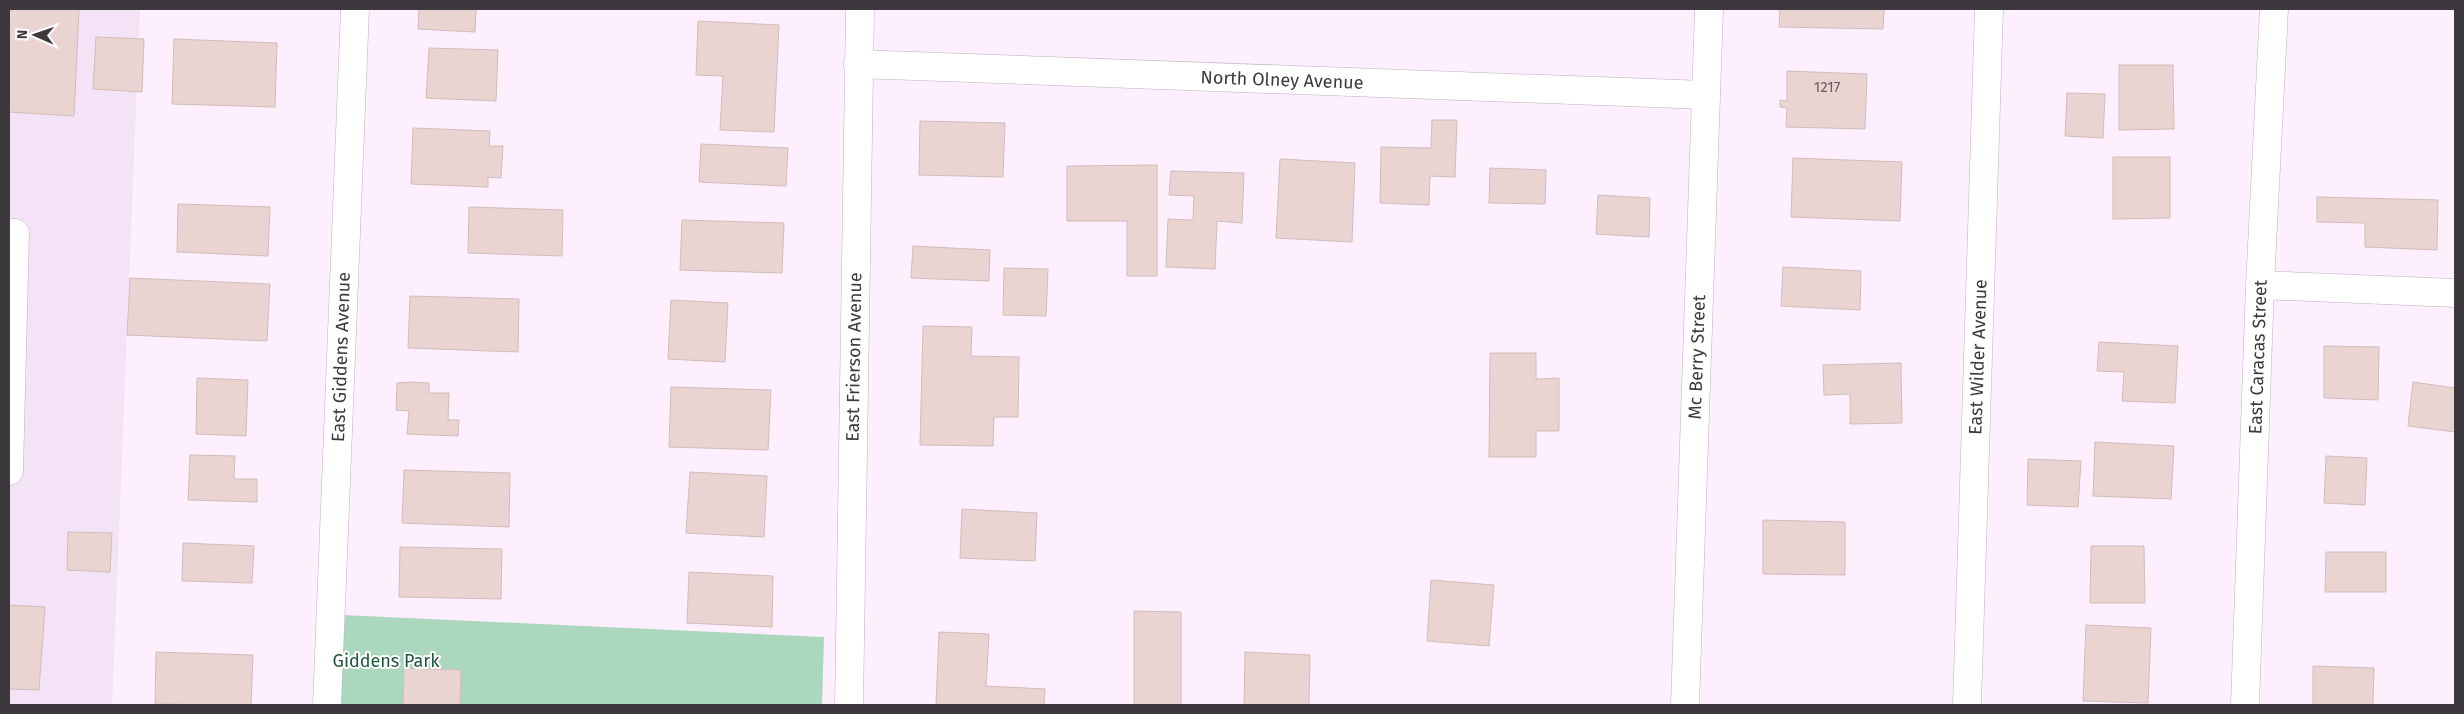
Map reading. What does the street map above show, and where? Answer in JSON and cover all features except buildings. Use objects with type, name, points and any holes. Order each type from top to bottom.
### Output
[{"type":"street","name":"East Giddens Avenue","points":[[327,705],[355,9]]},
{"type":"street","name":"East Frierson Avenue","points":[[849,705],[860,9]]},
{"type":"street","name":"Mc Berry Street","points":[[1685,705],[1709,9]]},
{"type":"street","name":"East Wilder Avenue","points":[[1967,705],[1990,9]]},
{"type":"street","name":"East Caracas Street","points":[[2245,705],[2260,285],[2274,9]]},
{"type":"street","name":"North Olney Avenue","points":[[858,64],[1706,95]]},
{"type":"street","points":[[9,233],[15,233],[9,471]]},
{"type":"street","points":[[2260,285],[2455,292]]},
{"type":"shaded area","points":[[9,9],[140,9],[112,705],[9,705]]},
{"type":"green space","name":"Giddens Park","points":[[343,615],[824,637],[822,705],[340,705]]}]
